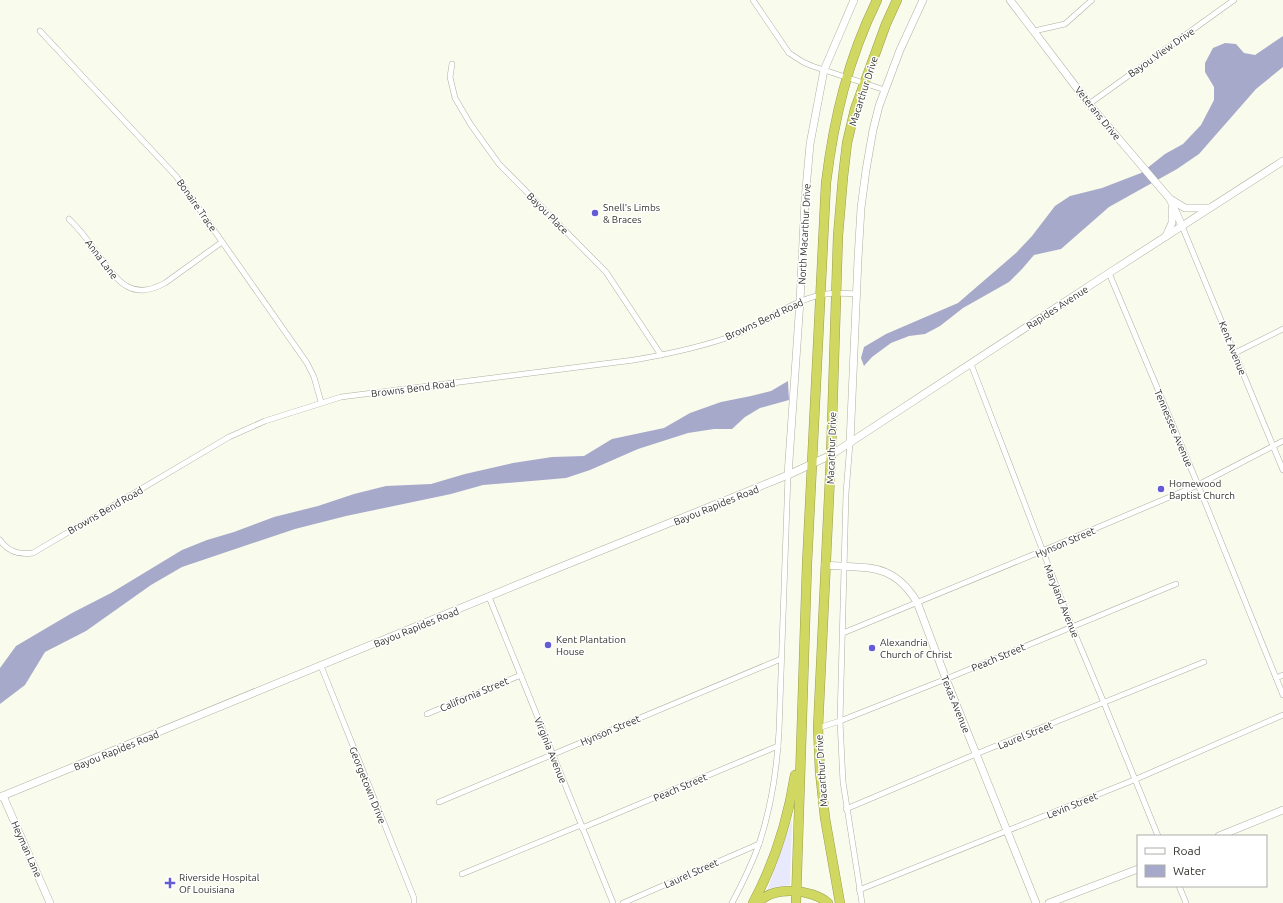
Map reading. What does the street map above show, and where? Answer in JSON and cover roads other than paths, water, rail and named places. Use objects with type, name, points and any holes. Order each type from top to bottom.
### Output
[{"type":"highway","name":"Macarthur Drive","points":[[796,903],[807,564],[826,183],[831,143],[846,77],[867,20],[877,0]]},
{"type":"highway","name":"Macarthur Drive","points":[[840,903],[825,818],[820,772],[818,728],[831,455],[838,236],[847,142],[855,109],[863,83],[897,0]]},
{"type":"highway","points":[[807,564],[825,565]]},
{"type":"highway","points":[[752,903],[762,886],[772,862],[785,819],[794,777],[802,712]]},
{"type":"highway","points":[[758,903],[769,895],[778,892],[808,892],[816,895],[828,903]]},
{"type":"street","points":[[753,0],[790,53],[803,62],[885,90]]},
{"type":"street","name":"North Macarthur Drive","points":[[788,475],[800,301],[805,200],[810,144],[824,70],[854,0]]},
{"type":"street","points":[[850,443],[861,208],[866,170],[879,106],[902,44],[924,0]]},
{"type":"street","name":"Veterans Drive","points":[[1010,0],[1089,104],[1168,197],[1182,226]]},
{"type":"street","points":[[1034,31],[1065,24],[1092,0]]},
{"type":"street","name":"Bayou View Drive","points":[[1089,104],[1234,0]]},
{"type":"street","name":"Bonaire Trace","points":[[40,31],[176,176],[307,363],[314,377],[321,402]]},
{"type":"street","name":"Bayou Place","points":[[452,64],[450,77],[455,98],[471,125],[499,164],[606,272],[661,355]]},
{"type":"street","name":"Rapides Avenue","points":[[831,455],[1283,161]]},
{"type":"street","points":[[1168,197],[1185,208],[1210,208]]},
{"type":"street","points":[[1166,236],[1172,223],[1168,197]]},
{"type":"street","name":"Anna Lane","points":[[69,219],[122,285],[142,291],[155,288],[165,283],[222,242]]},
{"type":"street","name":"Kent Avenue","points":[[1182,226],[1283,470]]},
{"type":"street","name":"Tennessee Avenue","points":[[1109,273],[1198,485],[1283,695]]},
{"type":"street","name":"Browns Bend Road","points":[[0,540],[3,545],[18,554],[33,553],[229,438],[265,420],[321,402],[341,397],[634,360],[681,351],[732,336],[800,301],[821,294],[857,294]]},
{"type":"street","points":[[1235,353],[1283,329]]},
{"type":"street","name":"Maryland Avenue","points":[[970,364],[1042,552],[1158,835]]},
{"type":"street","name":"Hynson Street","points":[[843,633],[1042,552],[1198,485],[1283,441]]},
{"type":"street","name":"Macarthur Drive","points":[[850,443],[846,493],[840,721],[842,782],[862,903]]},
{"type":"street","name":"Bayou Rapides Road","points":[[2,797],[788,475],[831,455]]},
{"type":"street","points":[[732,903],[759,844],[771,796],[778,746],[788,475]]},
{"type":"street","name":"Texas Avenue","points":[[825,565],[873,569],[888,573],[902,582],[917,602],[946,679],[1036,903]]},
{"type":"street","name":"Peach Street","points":[[818,728],[840,721],[946,679],[1176,584]]},
{"type":"street","name":"Virginia Avenue","points":[[489,597],[613,903]]},
{"type":"street","name":"Hynson Street","points":[[440,802],[782,659]]},
{"type":"street","name":"Laurel Street","points":[[846,809],[976,754],[1204,662]]},
{"type":"street","name":"Georgetown Drive","points":[[321,666],[414,898],[414,903]]},
{"type":"street","name":"California Street","points":[[427,714],[520,675]]},
{"type":"street","points":[[1276,678],[1283,675]]},
{"type":"street","name":"Levin Street","points":[[860,890],[1134,780],[1283,715]]},
{"type":"street","name":"Peach Street","points":[[462,874],[582,827],[778,746]]},
{"type":"street","name":"Heyman Lane","points":[[2,797],[50,903]]},
{"type":"street","points":[[1221,835],[1283,810]]},
{"type":"street","name":"Laurel Street","points":[[623,903],[759,844]]},
{"type":"street","points":[[1050,903],[1137,869]]},
{"type":"street","points":[[1179,887],[1186,903]]},
{"type":"water","points":[[1283,36],[1283,67],[1256,89],[1199,154],[1177,169],[1109,207],[1061,249],[1034,255],[1009,282],[963,308],[940,326],[925,334],[909,336],[891,343],[872,357],[864,366],[861,358],[864,347],[886,334],[958,303],[1016,253],[1032,236],[1055,206],[1070,196],[1102,188],[1141,173],[1165,154],[1183,144],[1201,125],[1214,100],[1214,87],[1205,72],[1205,63],[1213,48],[1225,43],[1236,44],[1244,53],[1255,55]]},
{"type":"water","points":[[788,381],[789,400],[760,408],[745,417],[732,429],[714,429],[688,433],[638,449],[590,470],[566,478],[483,485],[451,494],[346,516],[295,529],[182,567],[151,585],[86,631],[45,652],[25,685],[0,704],[0,668],[16,646],[72,613],[111,593],[182,550],[274,517],[386,486],[431,484],[465,474],[513,463],[552,457],[584,456],[612,439],[664,428],[690,413],[721,402],[771,391]]},
{"type":"place","name":"Snell's Limbs & Braces","points":[[595,213]]},
{"type":"place","name":"Homewood Baptist Church","points":[[1161,489]]},
{"type":"place","name":"Kent Plantation House","points":[[548,645]]},
{"type":"place","name":"Alexandria Church of Christ","points":[[872,648]]},
{"type":"place","name":"Riverside Hospital Of Louisiana","points":[[170,883]]}]
